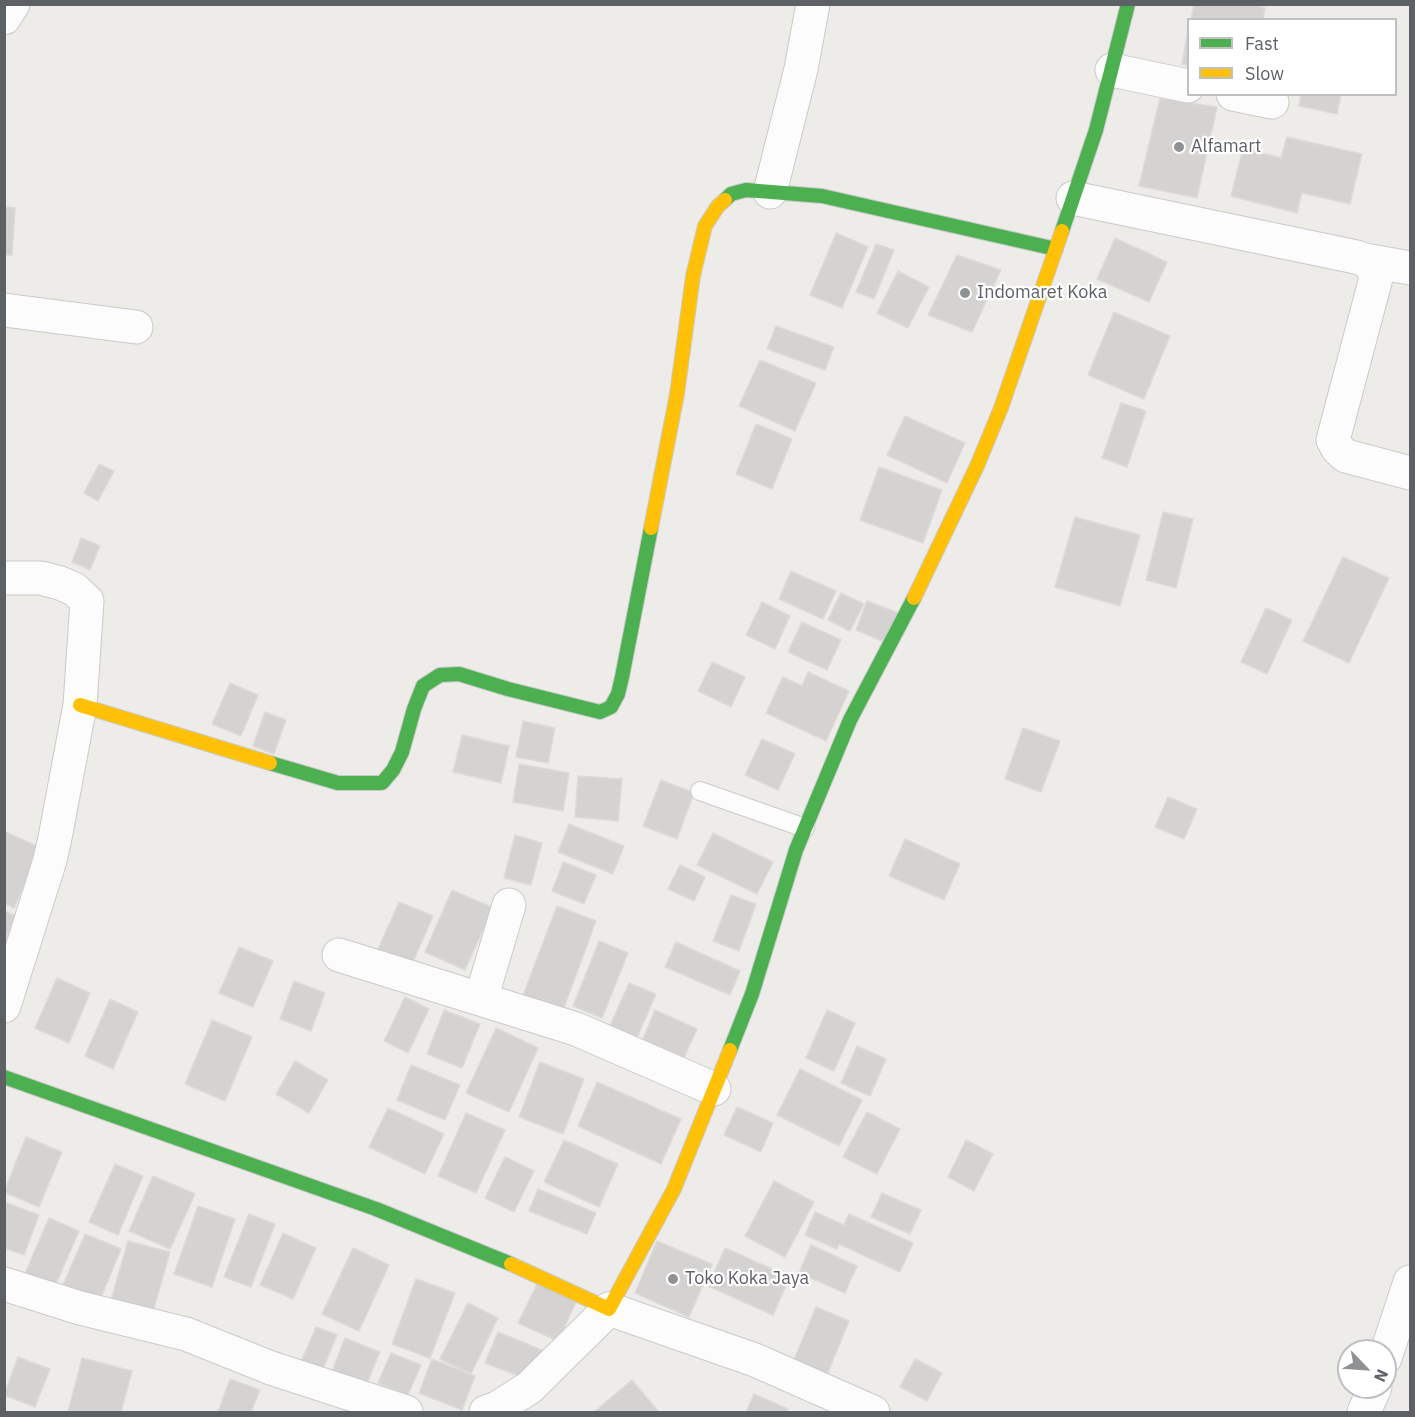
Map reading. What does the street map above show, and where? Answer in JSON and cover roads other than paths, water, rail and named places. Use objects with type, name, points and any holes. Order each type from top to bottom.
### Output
[{"type":"main road","points":[[4,1077],[440,1233],[609,1309],[674,1189],[752,994],[796,850],[850,720],[918,591],[977,466],[1001,408],[1096,130],[1128,4]]},
{"type":"main road","points":[[80,705],[338,783],[362,784],[382,783],[393,770],[402,752],[423,686],[440,675],[459,674],[600,712],[611,707],[618,694],[622,677],[677,394],[693,276],[705,226],[718,206],[731,194],[746,190],[822,196],[1056,249]]},
{"type":"street","points":[[4,18],[13,4]]},
{"type":"street","points":[[770,192],[801,69],[813,4]]},
{"type":"street","points":[[1112,70],[1187,86]]},
{"type":"street","points":[[1243,96],[1272,102]]},
{"type":"street","points":[[1073,198],[1356,257],[1365,261],[1410,268]]},
{"type":"street","points":[[1365,261],[1374,269],[1376,278],[1333,440],[1346,456],[1410,473]]},
{"type":"street","points":[[4,309],[136,327]]},
{"type":"street","points":[[4,578],[41,578],[60,583],[74,589],[87,601],[80,705],[50,861],[4,1006]]},
{"type":"street","points":[[481,999],[509,905]]},
{"type":"street","points":[[339,955],[576,1029],[714,1089]]},
{"type":"street","points":[[1391,1339],[1410,1282]]},
{"type":"street","points":[[4,1284],[80,1308],[186,1334],[272,1368],[406,1413]]},
{"type":"street","points":[[486,1413],[529,1388],[609,1309],[754,1360],[873,1413]]},
{"type":"street","points":[[1364,1413],[1370,1399]]},
{"type":"lane","points":[[700,791],[805,828]]},
{"type":"place","name":"Alfamart","points":[[1179,147]]},
{"type":"place","name":"Indomaret Koka","points":[[965,293]]},
{"type":"place","name":"Toko Koka Jaya","points":[[673,1279]]}]
